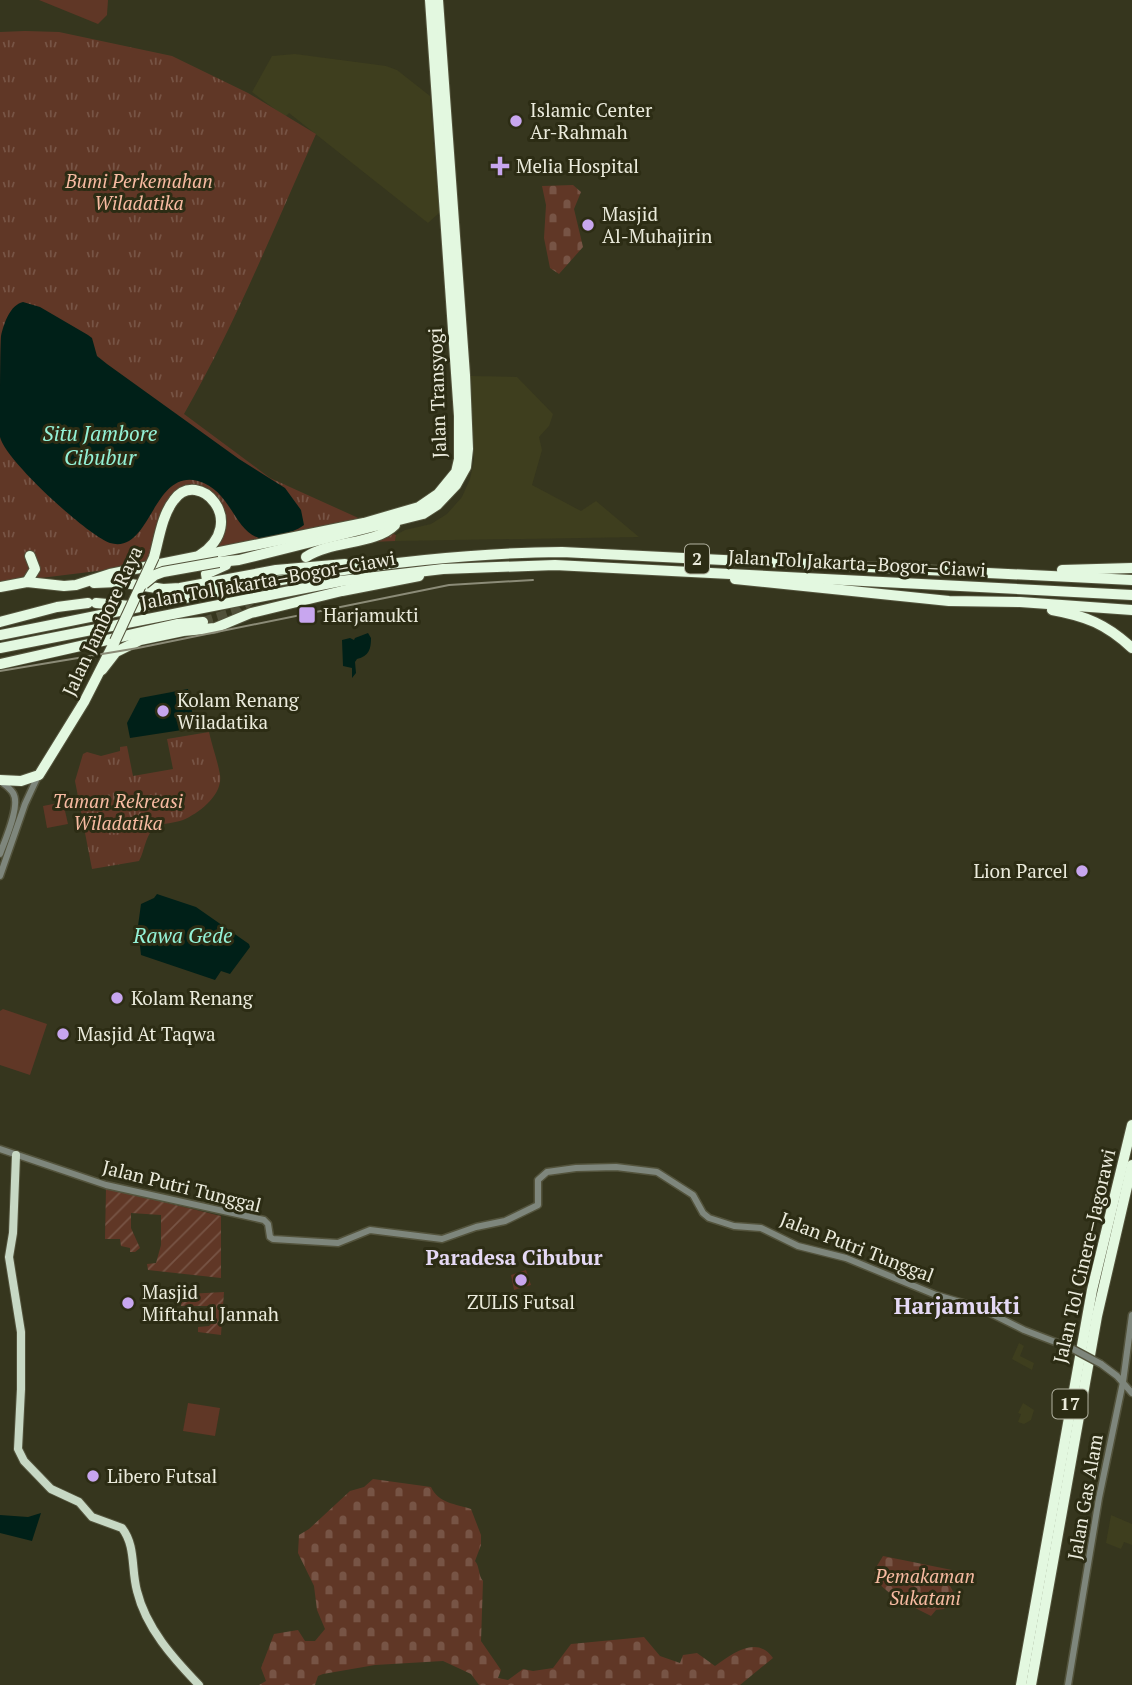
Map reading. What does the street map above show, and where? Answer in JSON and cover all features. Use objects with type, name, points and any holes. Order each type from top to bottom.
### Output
[{"type":"highway","name":"Jalan Transyogi","points":[[0,587],[27,582],[76,585],[110,574],[199,555],[398,522],[423,514],[438,505],[453,489],[466,467],[468,425],[459,354],[430,0]]},
{"type":"highway","name":"Jalan Transyogi","points":[[438,0],[444,162]]},
{"type":"highway","name":"Jalan Transyogi","points":[[141,587],[163,572],[239,560],[408,512],[438,494],[456,472],[459,459],[459,354]]},
{"type":"highway","name":"Jalan Jambore Raya","points":[[39,775],[50,761],[102,670],[154,557],[170,505],[180,494],[189,491],[201,492],[212,498],[221,517],[218,536],[199,555]]},
{"type":"highway","points":[[306,557],[322,548],[384,533],[398,522]]},
{"type":"highway","name":"Jalan Tol Jakarta–Bogor–Ciawi","points":[[0,635],[247,585],[384,563],[484,554],[562,552],[1132,580]]},
{"type":"highway","points":[[27,582],[35,569],[30,556]]},
{"type":"highway","points":[[214,583],[207,580],[207,573],[239,560]]},
{"type":"highway","points":[[76,585],[118,582],[163,589],[214,583],[276,570],[384,563]]},
{"type":"highway","name":"Jalan Tol Jakarta–Bogor–Ciawi","points":[[0,648],[341,581],[443,569],[555,565],[1132,595]]},
{"type":"highway","points":[[1010,574],[1132,568]]},
{"type":"highway","points":[[102,670],[116,652],[140,640],[215,628],[251,613],[342,591],[407,580],[443,569]]},
{"type":"highway","points":[[700,572],[742,581],[819,590],[874,592],[948,601],[1020,602],[1132,610]]},
{"type":"highway","points":[[1020,602],[1104,625],[1132,648]]},
{"type":"highway","points":[[0,622],[57,607],[92,603],[142,607]]},
{"type":"highway","points":[[0,664],[178,624],[203,622]]},
{"type":"highway","points":[[0,781],[21,781],[39,775]]},
{"type":"highway","name":"Jalan Tol Cinere–Jagorawi","points":[[1021,1685],[1092,1290],[1132,1125]]},
{"type":"highway","name":"Jalan Tol Cinere–Jagorawi","points":[[1031,1685],[1097,1316],[1132,1165]]},
{"type":"main road","points":[[16,1155],[14,1226],[9,1257],[21,1332],[18,1445],[24,1461],[51,1489],[79,1502],[92,1517],[122,1528],[130,1543],[135,1585],[143,1610],[170,1653],[199,1685]]},
{"type":"street","name":"Jalan Jambore Raya","points":[[0,876],[25,804],[39,775]]},
{"type":"street","points":[[0,781],[16,799],[0,854]]},
{"type":"street","name":"Jalan Putri Tunggal","points":[[0,1149],[115,1187],[264,1220],[273,1239],[331,1243],[346,1241],[370,1230],[442,1239],[499,1223],[536,1207],[539,1199],[538,1180],[547,1172],[591,1167],[650,1171],[665,1176],[694,1195],[703,1213],[709,1218],[734,1226],[761,1228],[798,1246],[846,1258],[936,1295],[980,1308],[1101,1364],[1132,1393]]},
{"type":"street","name":"Jalan Gas Alam","points":[[1068,1685],[1099,1498],[1123,1382],[1132,1315]]},
{"type":"shaded area","points":[[295,54],[386,66],[397,70],[430,96],[439,213],[428,223],[289,113],[285,117],[252,92],[272,56]]},
{"type":"shaded area","points":[[471,376],[517,377],[553,414],[549,426],[539,437],[542,450],[532,485],[581,511],[596,501],[639,537],[395,541],[396,535],[405,530],[431,524],[447,514],[462,497],[474,461]]},
{"type":"shaded area","points":[[1019,1343],[1024,1346],[1020,1356],[1034,1363],[1032,1370],[1012,1359]]},
{"type":"shaded area","points":[[1023,1403],[1034,1410],[1031,1420],[1024,1424],[1018,1422],[1021,1414],[1018,1413]]},
{"type":"shaded area","points":[[1111,1515],[1132,1524],[1132,1545],[1124,1542],[1121,1549],[1106,1543]]},
{"type":"green space","points":[[39,0],[108,0],[107,15],[98,24]]},
{"type":"green space","name":"Bumi Perkemahan Wiladatika","points":[[0,32],[59,32],[172,56],[248,93],[316,134],[237,311],[184,414],[270,478],[396,535],[395,541],[247,547],[205,554],[223,523],[207,494],[178,493],[146,565],[0,583]]},
{"type":"green space","points":[[573,185],[581,192],[574,209],[583,247],[559,274],[550,268],[544,238],[546,205],[542,186]]},
{"type":"green space","name":"Taman Rekreasi Wiladatika","points":[[209,732],[220,782],[209,802],[183,820],[152,830],[139,861],[92,869],[75,781],[83,754],[87,752],[101,756],[120,751],[120,747],[127,746],[133,776],[173,769],[167,739]]},
{"type":"green space","points":[[63,802],[68,824],[47,828],[43,806]]},
{"type":"green space","points":[[3,1009],[47,1024],[30,1075],[0,1065],[0,1011]]},
{"type":"green space","points":[[106,1188],[221,1216],[221,1278],[148,1270],[147,1264],[156,1263],[161,1245],[161,1215],[131,1213],[131,1228],[140,1248],[135,1252],[121,1246],[120,1239],[105,1239]]},
{"type":"green space","name":"ZULIS Futsal","points":[[526,1270],[531,1285],[514,1290],[511,1275]]},
{"type":"green space","points":[[177,1292],[224,1292],[221,1335],[198,1332],[198,1327],[212,1323],[213,1313],[209,1312],[210,1306],[181,1306],[181,1298],[177,1297]]},
{"type":"green space","points":[[188,1403],[220,1408],[215,1436],[183,1431]]},
{"type":"green space","points":[[373,1479],[431,1487],[443,1500],[471,1509],[481,1535],[481,1545],[475,1561],[483,1581],[481,1641],[501,1670],[498,1678],[508,1680],[523,1669],[533,1671],[553,1668],[571,1644],[644,1637],[660,1656],[680,1663],[683,1655],[697,1653],[715,1666],[737,1652],[752,1647],[767,1651],[773,1658],[740,1685],[479,1685],[471,1674],[443,1661],[375,1665],[323,1674],[318,1676],[315,1685],[259,1685],[266,1681],[261,1668],[274,1634],[298,1630],[305,1641],[315,1641],[325,1629],[317,1610],[314,1586],[298,1553],[299,1535],[350,1491],[364,1487]]},
{"type":"green space","name":"Pemakaman Sukatani","points":[[883,1556],[952,1570],[949,1584],[954,1593],[944,1609],[936,1610],[931,1616],[880,1585],[875,1571]]},
{"type":"water","name":"Situ Jambore Cibubur","points":[[23,302],[40,307],[88,335],[92,338],[97,356],[107,364],[239,459],[285,488],[301,510],[304,525],[289,532],[259,538],[244,527],[218,493],[198,481],[183,481],[171,487],[135,537],[124,543],[110,543],[66,512],[16,462],[0,437],[1,336],[11,311]]},
{"type":"water","points":[[368,633],[371,638],[370,649],[355,662],[356,673],[352,678],[352,668],[343,666],[342,640],[354,640]]},
{"type":"water","name":"Kolam Renang Wiladatika","points":[[188,689],[195,728],[130,738],[127,723],[140,698]]},
{"type":"water","name":"Rawa Gede","points":[[157,894],[196,907],[249,944],[250,947],[230,974],[221,971],[215,980],[141,955],[138,926],[141,904]]},
{"type":"water","points":[[41,1513],[32,1541],[0,1533],[0,1515],[28,1517]]},
{"type":"tunnel","points":[[203,622],[235,612],[279,579]]},
{"type":"tram line","points":[[0,671],[138,648],[449,585],[533,580]]},
{"type":"place","name":"Islamic Center Ar-Rahmah","points":[[516,121]]},
{"type":"place","name":"Melia Hospital","points":[[500,166]]},
{"type":"place","name":"Masjid Al-Muhajirin","points":[[588,225]]},
{"type":"place","name":"Harjamukti","points":[[307,615]]},
{"type":"place","name":"Kolam Renang Wiladatika","points":[[163,711]]},
{"type":"place","name":"Lion Parcel","points":[[1082,871]]},
{"type":"place","name":"Kolam Renang","points":[[117,998]]},
{"type":"place","name":"Masjid At Taqwa","points":[[63,1034]]},
{"type":"place","name":"ZULIS Futsal","points":[[521,1280]]},
{"type":"place","name":"Masjid Miftahul Jannah","points":[[128,1303]]},
{"type":"place","name":"Libero Futsal","points":[[93,1476]]},
{"type":"district","name":"Paradesa Cibubur","points":[[514,1258]]},
{"type":"district","name":"Harjamukti","points":[[957,1306]]}]
